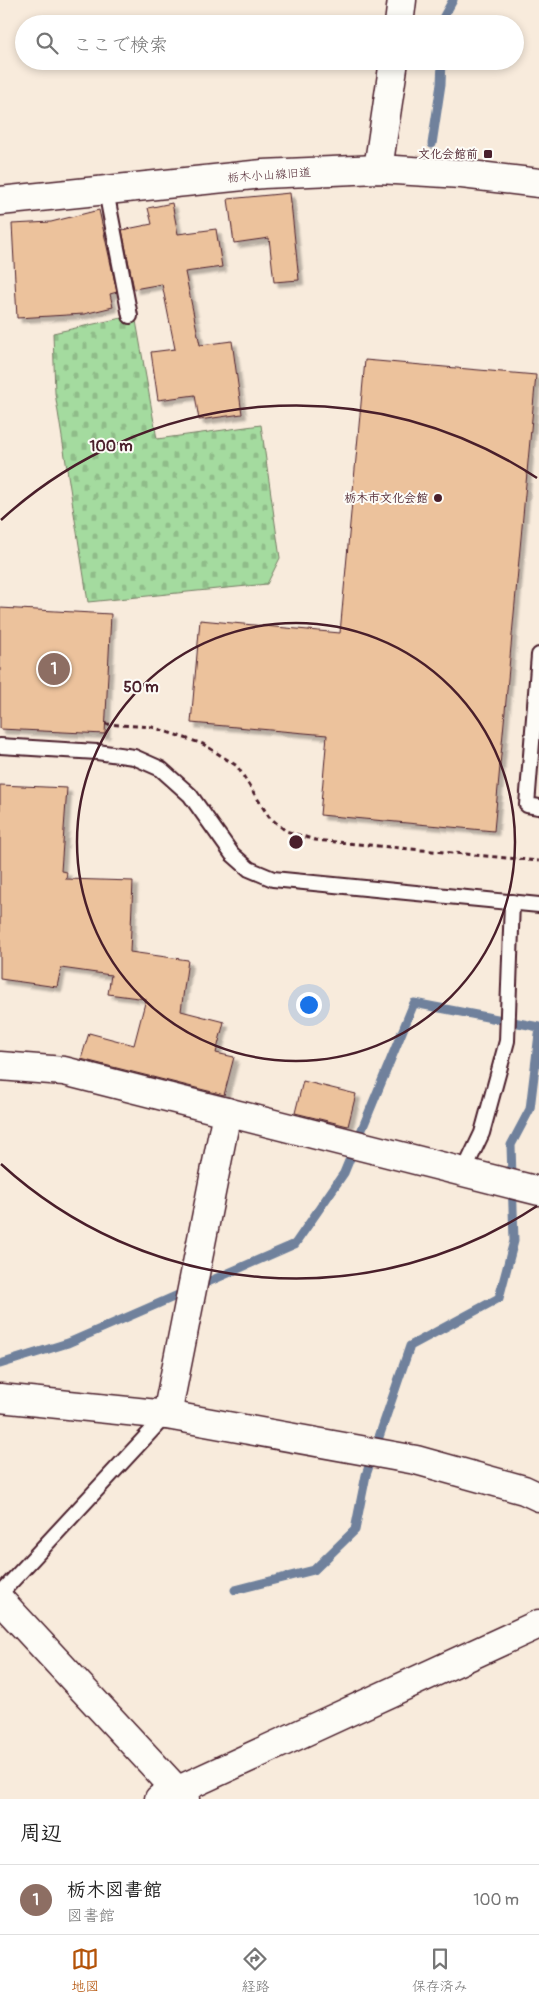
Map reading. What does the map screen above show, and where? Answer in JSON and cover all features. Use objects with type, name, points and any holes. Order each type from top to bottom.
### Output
[{"type":"street","points":[[400,15],[402,0]]},
{"type":"street","points":[[378,169],[393,70]]},
{"type":"street","name":"栃木小山線旧道","points":[[0,202],[263,174],[378,169],[462,174],[539,183]]},
{"type":"street","points":[[0,1066],[64,1071],[528,1188]]},
{"type":"street","points":[[167,1415],[227,1112]]},
{"type":"street","points":[[0,1398],[167,1415],[416,1460],[524,1490],[539,1497]]},
{"type":"street","points":[[0,1600],[174,1796],[539,1624]]},
{"type":"lane","points":[[106,191],[130,316]]},
{"type":"lane","points":[[539,655],[527,805],[539,807]]},
{"type":"lane","points":[[0,746],[116,754],[134,757],[161,769],[190,794],[232,854],[249,869],[273,879],[533,905]]},
{"type":"lane","points":[[475,1176],[482,1133],[507,1041],[512,902]]},
{"type":"lane","points":[[0,1594],[167,1415]]},
{"type":"path","points":[[105,724],[152,727],[203,744],[237,766],[269,817],[286,831],[315,840],[539,861]]},
{"type":"green space","points":[[135,315],[157,439],[261,425],[280,558],[267,584],[88,602],[55,393],[53,333]]},
{"type":"building","points":[[290,193],[299,280],[274,282],[269,238],[234,243],[228,199]]},
{"type":"building","points":[[172,203],[178,234],[216,229],[222,267],[185,272],[200,345],[232,341],[242,414],[199,420],[195,395],[158,400],[151,352],[175,349],[162,284],[134,289],[122,230],[152,224],[148,208]]},
{"type":"building","points":[[99,210],[117,292],[110,294],[113,307],[84,314],[17,318],[12,224],[51,222]]},
{"type":"building","name":"栃木市文化会館","points":[[365,360],[536,375],[494,831],[320,815],[327,735],[191,723],[200,620],[340,633]]},
{"type":"building","points":[[0,608],[111,614],[105,734],[0,729]]},
{"type":"building","points":[[0,785],[67,788],[61,871],[67,872],[66,879],[133,881],[130,952],[188,960],[181,1011],[224,1022],[216,1053],[234,1057],[224,1095],[81,1059],[89,1033],[134,1045],[146,999],[108,994],[111,975],[61,968],[57,987],[0,979]]},
{"type":"building","points":[[303,1081],[356,1094],[348,1126],[295,1113]]},
{"type":"waterway","points":[[445,15],[453,0]]},
{"type":"waterway","points":[[432,144],[442,70]]},
{"type":"waterway","points":[[0,1364],[68,1343],[295,1244],[344,1173],[414,1003],[539,1027]]},
{"type":"waterway","points":[[235,1590],[314,1570],[355,1530],[366,1475],[410,1346],[499,1298],[514,1241],[511,1145],[530,1109],[539,1034]]},
{"type":"place","name":"文化会館前","points":[[488,154]]},
{"type":"place","name":"栃木市文化会館","points":[[438,498]]},
{"type":"place","name":"栃木図書館","points":[[54,669]]}]
